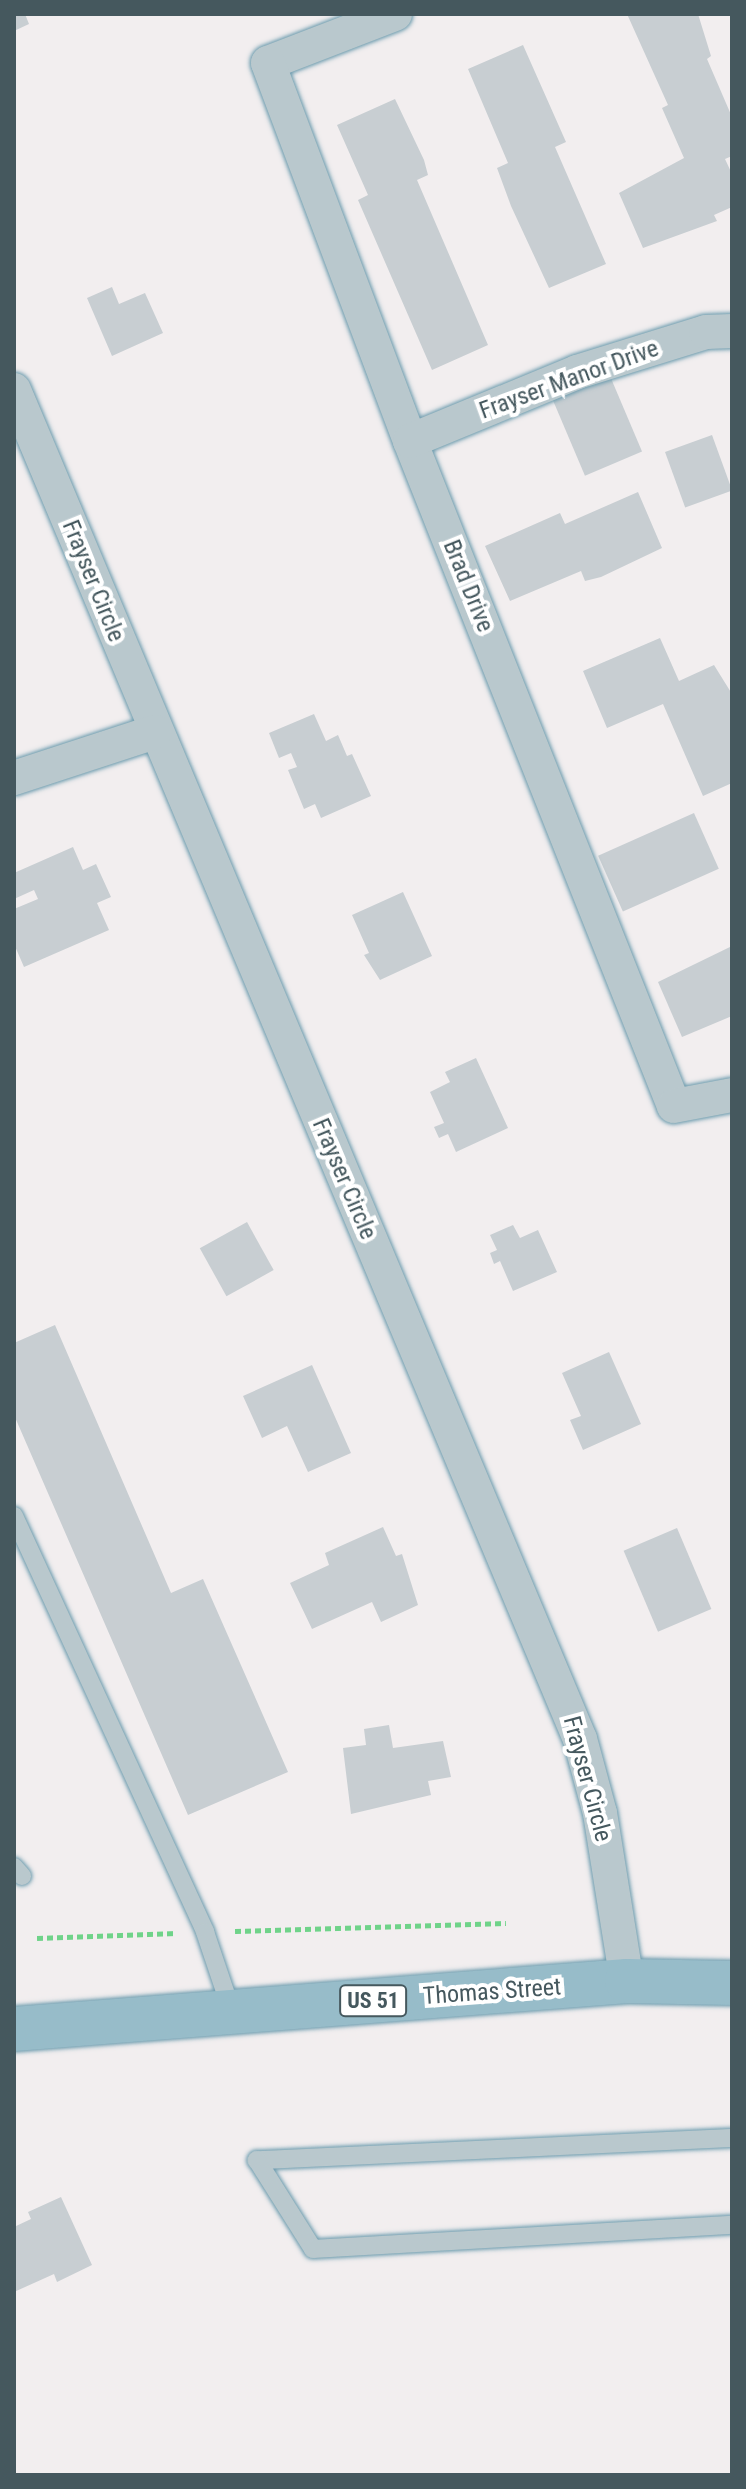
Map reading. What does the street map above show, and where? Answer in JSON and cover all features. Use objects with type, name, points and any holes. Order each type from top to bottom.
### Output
[{"type":"highway","name":"Thomas Street","points":[[14,2029],[627,1981],[732,1983]]},
{"type":"street","name":"Brad Drive","points":[[395,14],[268,63],[410,441],[674,1106],[732,1095]]},
{"type":"street","name":"Frayser Manor Drive","points":[[410,441],[577,372],[706,332],[732,331]]},
{"type":"street","name":"Frayser Circle","points":[[14,390],[580,1739],[600,1813],[627,1981]]},
{"type":"street","points":[[14,778],[155,732]]},
{"type":"lane","points":[[14,1516],[205,1932],[232,2012]]},
{"type":"lane","points":[[732,2138],[257,2160],[313,2249],[732,2225]]},
{"type":"path","points":[[37,1938],[506,1923]]},
{"type":"building","points":[[14,14],[25,14],[29,24],[14,31]]},
{"type":"building","points":[[627,14],[698,14],[711,56],[707,59],[732,117],[732,156],[725,159],[732,174],[732,207],[714,215],[717,221],[643,248],[619,193],[684,158],[662,108],[668,105]]},
{"type":"building","points":[[523,45],[566,142],[555,147],[606,264],[549,288],[511,206],[497,168],[508,163],[468,69]]},
{"type":"building","points":[[395,99],[424,160],[428,175],[417,180],[488,345],[432,370],[358,200],[368,195],[337,125]]},
{"type":"building","points":[[112,287],[119,304],[145,293],[163,333],[112,356],[87,298]]},
{"type":"building","points":[[610,376],[642,451],[585,476],[553,400]]},
{"type":"building","points":[[712,435],[732,491],[685,508],[665,452]]},
{"type":"building","points":[[638,492],[662,548],[601,577],[585,581],[581,571],[510,601],[485,546],[560,513],[565,524]]},
{"type":"building","points":[[660,638],[679,681],[714,665],[732,694],[732,783],[703,796],[663,704],[607,728],[583,671]]},
{"type":"building","points":[[314,714],[326,741],[338,735],[347,756],[352,754],[371,796],[321,818],[315,804],[304,809],[288,770],[297,767],[291,753],[279,758],[269,733]]},
{"type":"building","points":[[694,813],[719,869],[623,911],[598,856]]},
{"type":"building","points":[[73,847],[83,870],[96,864],[111,897],[97,903],[109,930],[24,967],[14,944],[14,909],[38,899],[34,890],[14,899],[14,873]]},
{"type":"building","points":[[403,892],[432,956],[380,980],[364,955],[369,953],[352,915]]},
{"type":"building","points":[[732,946],[732,1016],[682,1037],[658,982]]},
{"type":"building","points":[[476,1058],[508,1128],[456,1152],[448,1134],[439,1138],[434,1127],[444,1123],[430,1092],[450,1082],[445,1072]]},
{"type":"building","points":[[247,1222],[274,1270],[226,1296],[200,1248]]},
{"type":"building","points":[[513,1225],[520,1238],[538,1230],[557,1272],[513,1291],[500,1261],[494,1264],[490,1253],[497,1250],[490,1235]]},
{"type":"building","points":[[55,1325],[171,1593],[203,1579],[288,1772],[188,1815],[14,1415],[14,1343]]},
{"type":"building","points":[[609,1352],[641,1424],[583,1450],[570,1420],[581,1416],[562,1373]]},
{"type":"building","points":[[312,1365],[351,1453],[308,1472],[287,1426],[262,1438],[243,1396]]},
{"type":"building","points":[[383,1527],[396,1556],[402,1554],[418,1605],[381,1622],[372,1602],[312,1629],[290,1583],[329,1565],[325,1553]]},
{"type":"building","points":[[677,1528],[711,1609],[658,1632],[624,1551]]},
{"type":"building","points":[[389,1725],[393,1748],[443,1741],[451,1777],[428,1781],[431,1795],[351,1814],[343,1748],[366,1745],[364,1729]]},
{"type":"building","points":[[61,2197],[92,2265],[57,2282],[54,2274],[14,2292],[14,2227],[31,2219],[28,2212]]}]
